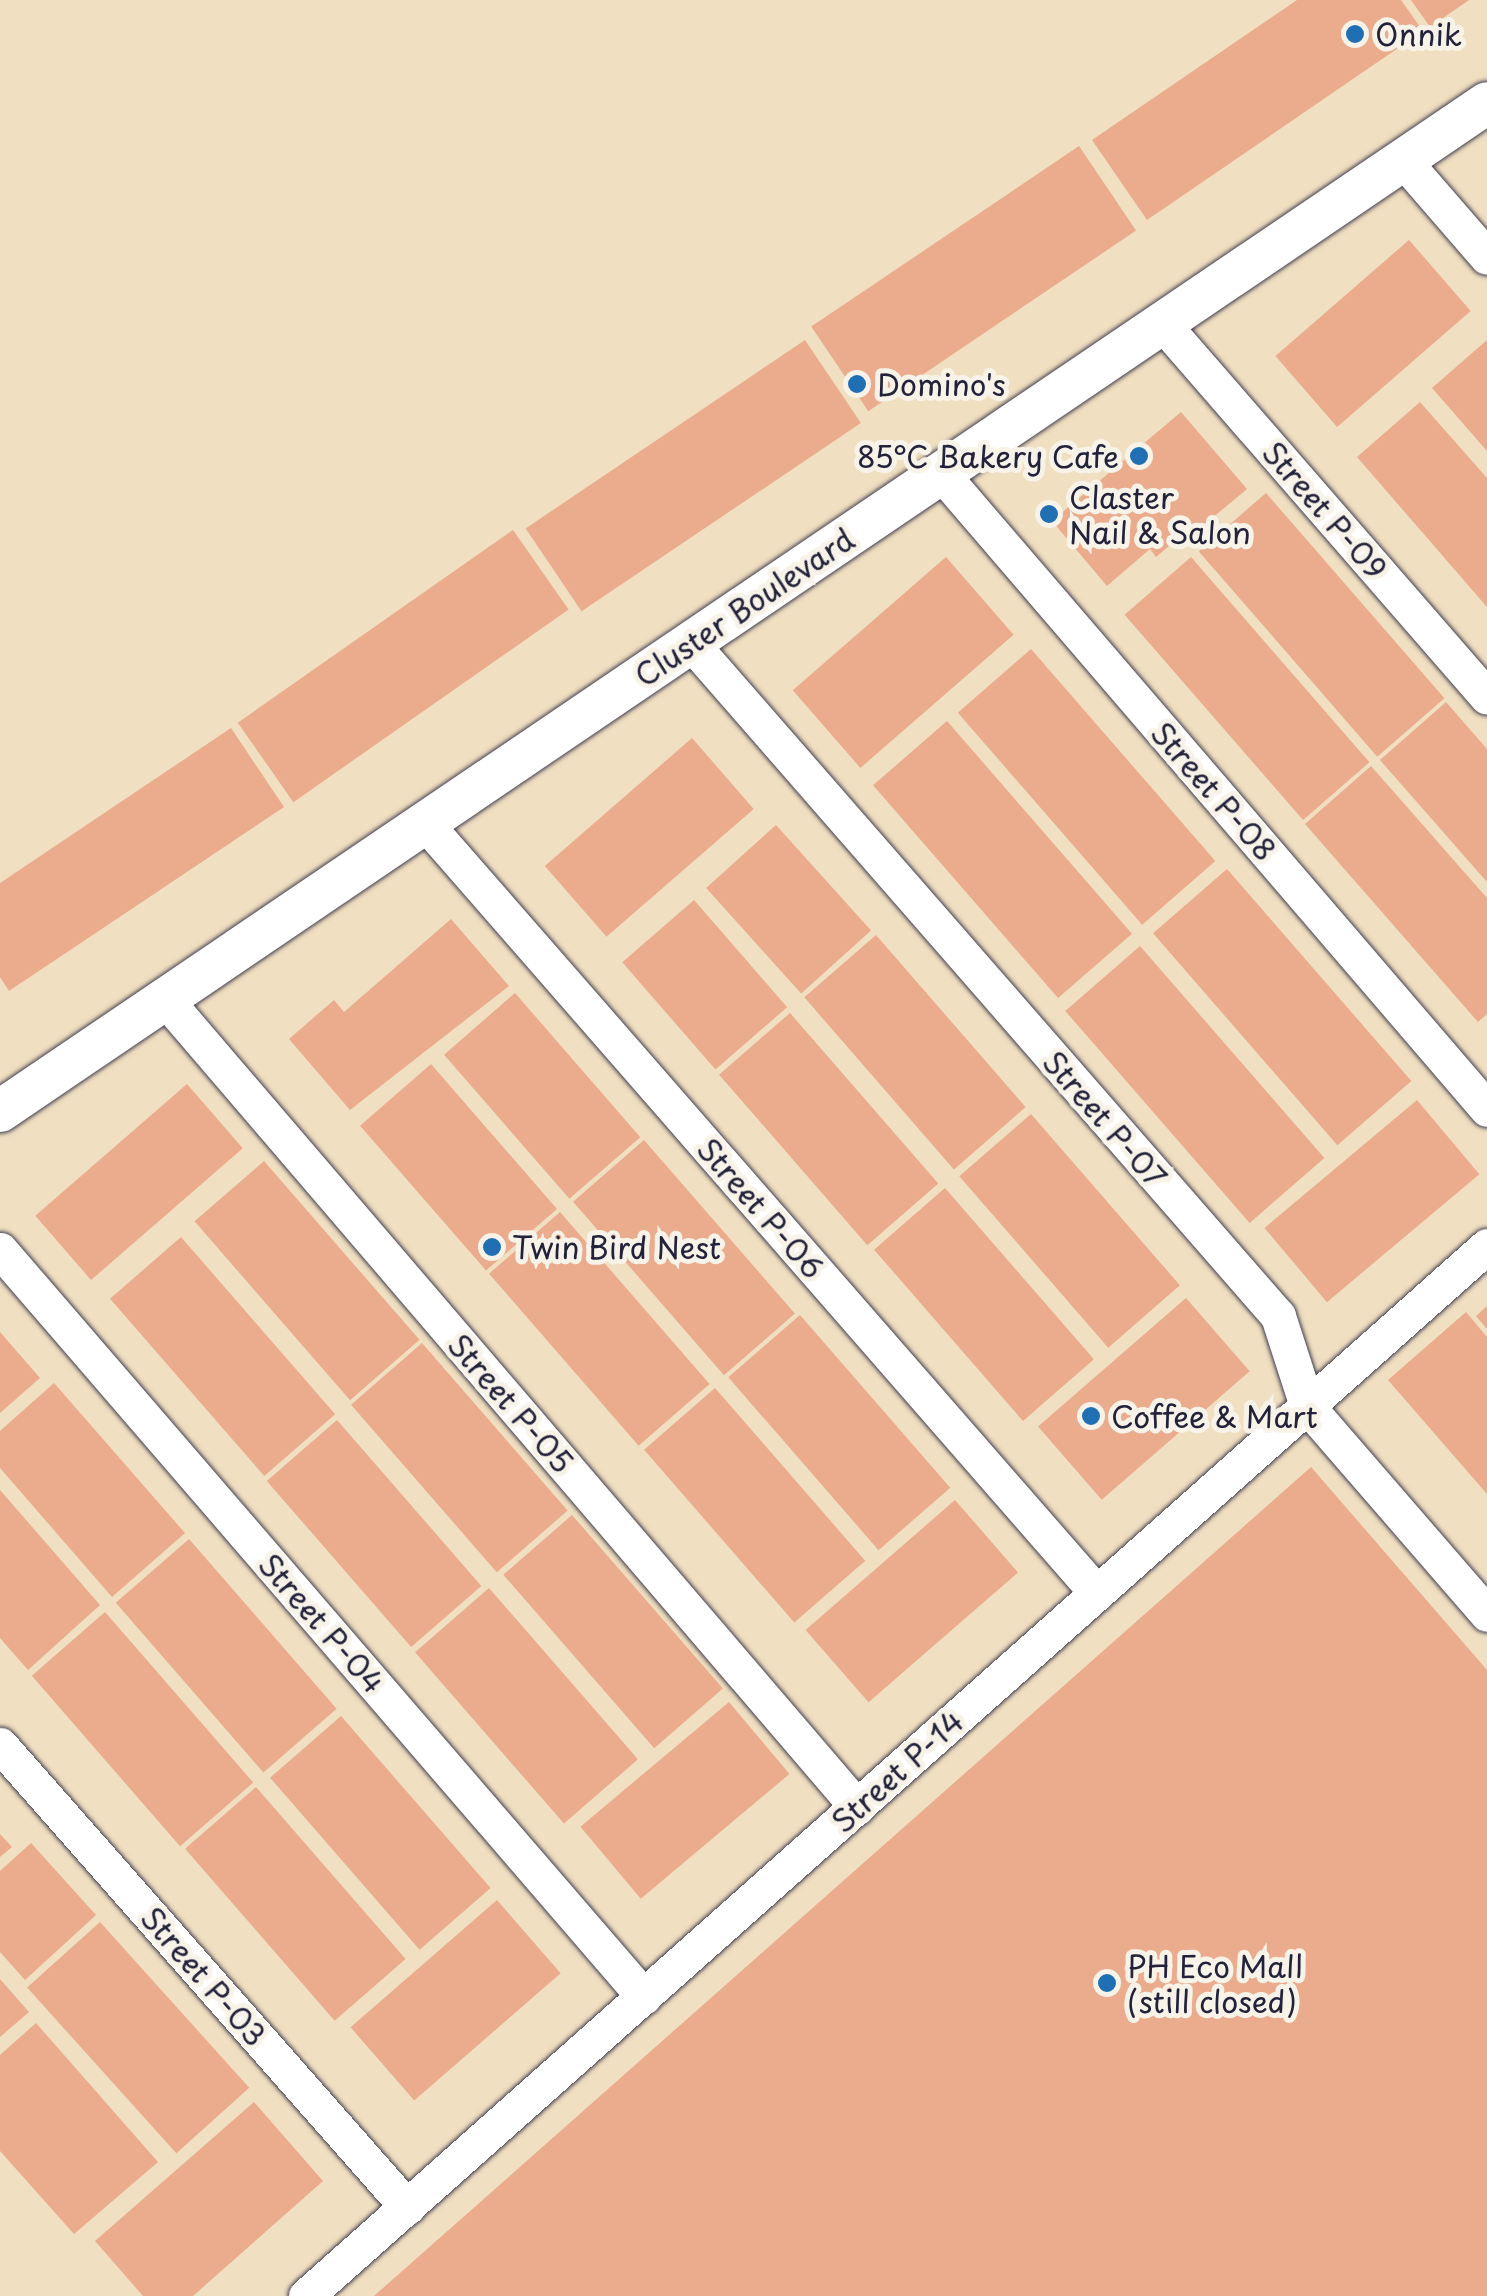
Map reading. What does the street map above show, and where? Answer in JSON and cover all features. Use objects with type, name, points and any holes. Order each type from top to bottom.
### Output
[{"type":"street","name":"Cluster Boulevard","points":[[0,1111],[1487,103]]},
{"type":"street","points":[[1403,160],[1487,258]]},
{"type":"street","name":"Street P-09","points":[[1162,323],[1487,697]]},
{"type":"street","name":"Street P-08","points":[[940,473],[1487,1109]]},
{"type":"street","name":"Street P-07","points":[[691,643],[1278,1316],[1307,1406],[1487,1614]]},
{"type":"street","name":"Street P-06","points":[[425,823],[1096,1593]]},
{"type":"street","name":"Street P-05","points":[[164,999],[858,1806]]},
{"type":"street","name":"Street P-14","points":[[306,2296],[1487,1246]]},
{"type":"street","name":"Street P-04","points":[[0,1250],[644,1997]]},
{"type":"street","name":"Street P-03","points":[[0,1744],[407,2207]]},
{"type":"building","points":[[1297,0],[1401,0],[1423,31],[1147,220],[1092,140]]},
{"type":"building","points":[[1411,0],[1469,0],[1430,27]]},
{"type":"building","points":[[1079,146],[1136,231],[868,411],[811,327]]},
{"type":"building","points":[[1409,240],[1471,311],[1337,427],[1275,356]]},
{"type":"building","points":[[805,340],[861,423],[582,611],[526,528]]},
{"type":"building","points":[[1487,340],[1487,451],[1432,388]]},
{"type":"building","points":[[1420,402],[1487,478],[1487,607],[1357,457]]},
{"type":"building","points":[[1181,412],[1247,489],[1199,529],[1195,524],[1156,557],[1150,549],[1107,586],[1052,521]]},
{"type":"building","points":[[1266,493],[1444,698],[1377,757],[1199,551]]},
{"type":"building","points":[[513,530],[569,609],[293,802],[238,723]]},
{"type":"building","points":[[946,557],[1014,635],[860,768],[793,690]]},
{"type":"building","points":[[1191,557],[1369,762],[1303,820],[1125,615]]},
{"type":"building","points":[[1031,649],[1215,861],[1142,925],[958,713]]},
{"type":"building","points":[[1446,702],[1487,749],[1487,882],[1380,760]]},
{"type":"building","points":[[947,721],[1132,934],[1058,998],[873,785]]},
{"type":"building","points":[[231,728],[284,807],[9,991],[0,977],[0,883]]},
{"type":"building","points":[[692,738],[754,809],[607,937],[545,866]]},
{"type":"building","points":[[1371,766],[1487,898],[1487,1014],[1478,1022],[1305,824]]},
{"type":"building","points":[[776,825],[871,931],[801,993],[706,888]]},
{"type":"building","points":[[1227,869],[1411,1081],[1337,1145],[1153,933]]},
{"type":"building","points":[[694,900],[787,1007],[715,1069],[622,962]]},
{"type":"building","points":[[451,919],[509,986],[350,1110],[289,1039],[334,1000],[344,1012]]},
{"type":"building","points":[[876,935],[1026,1107],[954,1169],[804,997]]},
{"type":"building","points":[[1140,946],[1324,1158],[1250,1223],[1065,1011]]},
{"type":"building","points":[[515,993],[640,1137],[569,1199],[444,1055]]},
{"type":"building","points":[[790,1013],[938,1184],[867,1245],[719,1075]]},
{"type":"building","points":[[431,1064],[557,1209],[486,1271],[360,1126]]},
{"type":"building","points":[[187,1084],[243,1148],[91,1280],[35,1216]]},
{"type":"building","points":[[1417,1100],[1479,1174],[1327,1302],[1265,1228]]},
{"type":"building","points":[[1031,1114],[1180,1285],[1108,1348],[959,1176]]},
{"type":"building","points":[[644,1140],[795,1314],[724,1375],[573,1202]]},
{"type":"building","points":[[264,1161],[419,1340],[350,1400],[195,1221]]},
{"type":"building","points":[[945,1188],[1094,1359],[1023,1421],[874,1250]]},
{"type":"building","points":[[560,1212],[710,1384],[639,1446],[489,1274]]},
{"type":"building","points":[[181,1237],[335,1414],[264,1476],[110,1299]]},
{"type":"building","points":[[1186,1298],[1250,1371],[1102,1500],[1038,1427]]},
{"type":"building","points":[[1487,1306],[1487,1329],[1476,1316]]},
{"type":"building","points":[[1466,1312],[1487,1337],[1487,1494],[1388,1380]]},
{"type":"building","points":[[800,1315],[950,1488],[879,1550],[728,1377]]},
{"type":"building","points":[[0,1332],[40,1378],[0,1413]]},
{"type":"building","points":[[422,1343],[568,1511],[497,1572],[351,1405]]},
{"type":"building","points":[[54,1383],[185,1533],[112,1597],[0,1468],[0,1431]]},
{"type":"building","points":[[715,1388],[865,1561],[794,1622],[644,1450]]},
{"type":"building","points":[[337,1420],[481,1586],[411,1647],[267,1481]]},
{"type":"building","name":"PH Eco Mall (still closed)","points":[[1311,1467],[1487,1670],[1487,2296],[374,2296]]},
{"type":"building","points":[[0,1490],[100,1605],[28,1670],[0,1638]]},
{"type":"building","points":[[955,1500],[1018,1572],[869,1702],[806,1630]]},
{"type":"building","points":[[572,1515],[723,1689],[654,1748],[503,1575]]},
{"type":"building","points":[[189,1539],[337,1709],[263,1772],[116,1603]]},
{"type":"building","points":[[489,1588],[638,1759],[564,1824],[415,1652]]},
{"type":"building","points":[[105,1612],[253,1783],[180,1846],[32,1676]]},
{"type":"building","points":[[729,1702],[789,1774],[641,1899],[580,1827]]},
{"type":"building","points":[[341,1716],[491,1888],[420,1950],[270,1778]]},
{"type":"building","points":[[256,1787],[406,1959],[335,2021],[185,1849]]},
{"type":"building","points":[[0,1834],[12,1847],[0,1857]]},
{"type":"building","points":[[31,1843],[96,1915],[25,1980],[0,1952],[0,1871]]},
{"type":"building","points":[[497,1900],[561,1973],[414,2100],[351,2027]]},
{"type":"building","points":[[100,1922],[249,2088],[176,2153],[27,1988]]},
{"type":"building","points":[[0,1979],[29,2012],[0,2037]]},
{"type":"building","points":[[36,2023],[158,2162],[74,2234],[0,2151],[0,2055]]},
{"type":"building","points":[[254,2102],[323,2181],[193,2296],[143,2296],[95,2241]]},
{"type":"place","name":"Onnik","points":[[1355,34]]},
{"type":"place","name":"Domino's","points":[[857,384]]},
{"type":"place","name":"85°C Bakery Cafe","points":[[1139,456]]},
{"type":"place","name":"Claster Nail & Salon","points":[[1049,514]]},
{"type":"place","name":"Twin Bird Nest","points":[[492,1247]]},
{"type":"place","name":"Coffee & Mart","points":[[1091,1416]]},
{"type":"place","name":"PH Eco Mall (still closed)","points":[[1107,1983]]}]
